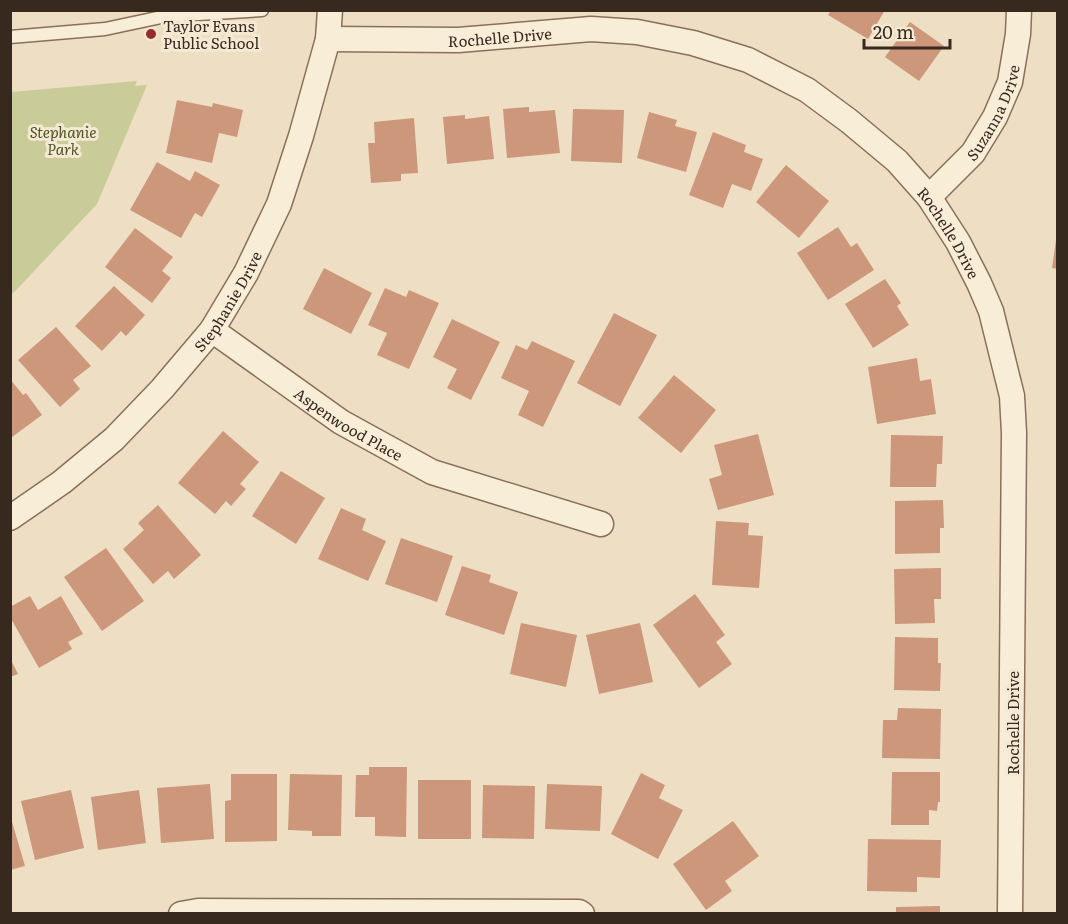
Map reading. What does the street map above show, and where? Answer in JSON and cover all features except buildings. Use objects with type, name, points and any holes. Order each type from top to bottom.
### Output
[{"type":"street","name":"Stephanie Drive","points":[[10,518],[62,482],[114,439],[162,389],[212,330],[246,273],[279,204],[302,136],[328,39],[330,10]]},
{"type":"street","name":"Suzanna Drive","points":[[929,196],[973,153],[995,117],[1011,82],[1018,34],[1018,10]]},
{"type":"street","name":"Rochelle Drive","points":[[328,39],[458,40],[591,29],[637,32],[693,43],[748,60],[807,90],[897,161],[929,196],[958,242],[991,311],[1012,396],[1014,433],[1010,914]]},
{"type":"street","name":"Aspenwood Place","points":[[212,330],[341,422],[432,472],[601,524]]},
{"type":"street","points":[[181,914],[222,911],[579,912],[582,914]]},
{"type":"lane","points":[[10,37],[105,29],[167,13],[262,10]]},
{"type":"green space","name":"Stephanie Park","points":[[137,81],[135,86],[147,85],[97,204],[11,295],[11,92]]},
{"type":"place","name":"Taylor Evans Public School","points":[[151,34]]}]
